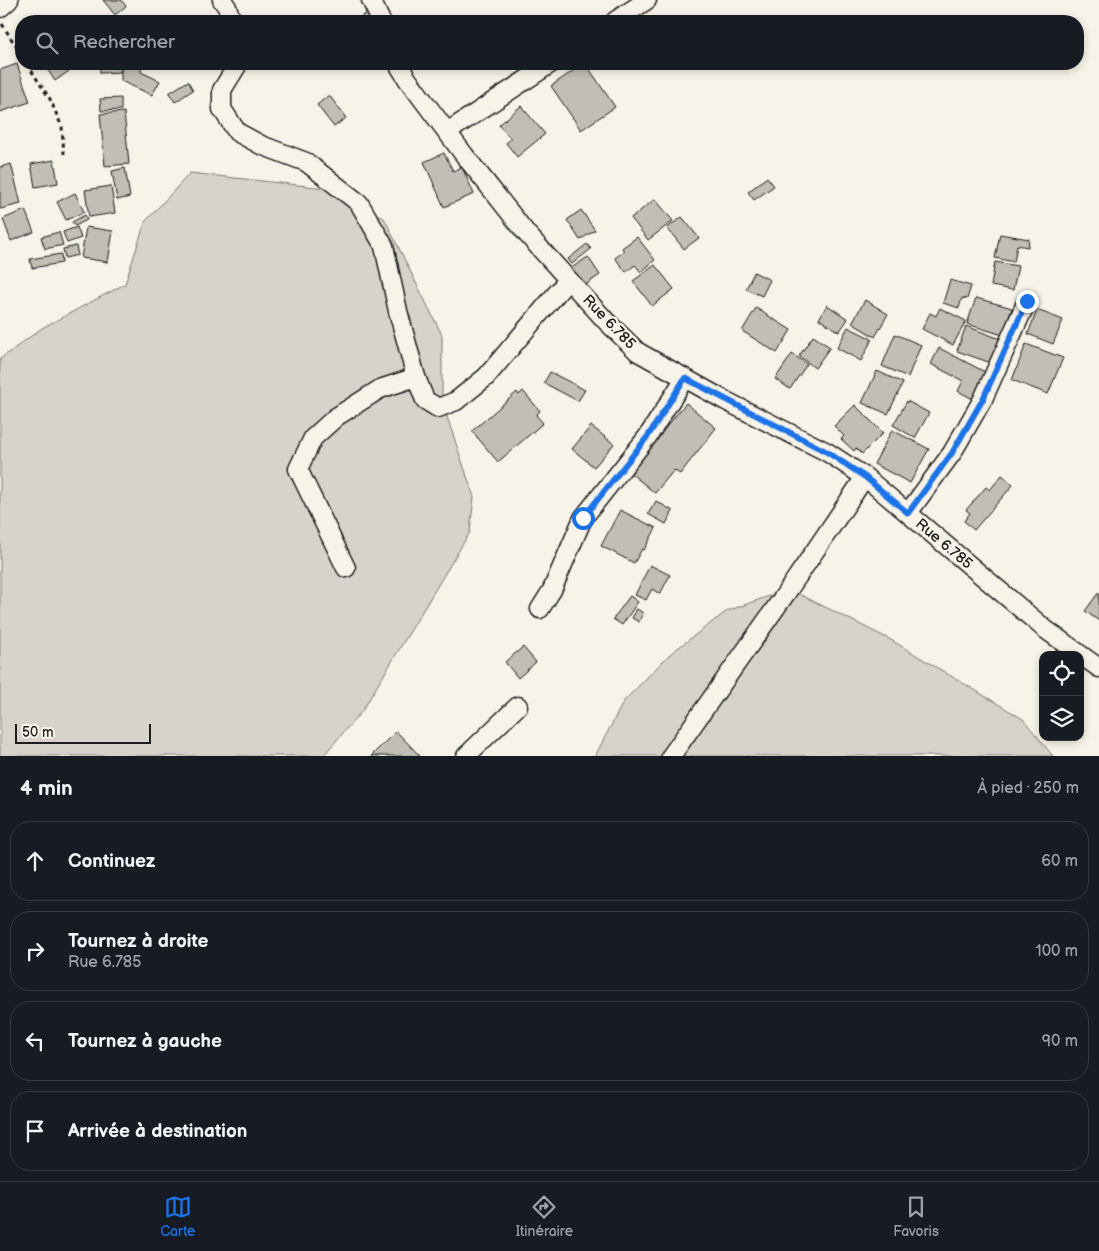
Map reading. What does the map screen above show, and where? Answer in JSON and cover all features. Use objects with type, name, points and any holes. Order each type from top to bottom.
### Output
[{"type":"street","points":[[0,8],[9,0]]},
{"type":"street","points":[[222,0],[230,15]]},
{"type":"street","points":[[371,0],[378,15]]},
{"type":"street","points":[[624,15],[647,0]]},
{"type":"street","points":[[234,70],[222,90],[222,109],[237,132],[261,145],[306,162],[359,203],[384,246],[398,311],[424,400],[438,408],[456,401],[486,377],[568,280]]},
{"type":"street","name":"Rue 6.785","points":[[402,70],[447,132],[527,234],[606,321],[638,352],[827,452],[865,477],[1045,629],[1099,668]]},
{"type":"street","points":[[447,132],[541,70]]},
{"type":"street","points":[[908,513],[952,453],[983,399],[1027,301]]},
{"type":"street","points":[[346,568],[298,469],[314,438],[336,417],[380,389],[416,377]]},
{"type":"street","points":[[540,609],[552,590],[583,518],[648,436],[685,378]]},
{"type":"street","points":[[671,756],[756,637],[865,477]]},
{"type":"street","points":[[466,756],[518,706]]},
{"type":"path","points":[[0,22],[15,45]]},
{"type":"path","points":[[31,70],[50,99],[62,127],[64,154]]},
{"type":"shaded area","points":[[190,173],[325,188],[384,218],[442,335],[442,402],[474,497],[470,532],[362,711],[323,756],[0,756],[0,359],[42,328],[125,284],[145,222]]},
{"type":"shaded area","points":[[789,589],[891,640],[1023,719],[1053,756],[595,756],[624,701],[670,654],[727,611]]},
{"type":"building","points":[[103,0],[121,0],[126,6],[115,15]]},
{"type":"building","points":[[370,11],[373,15],[364,15]]},
{"type":"building","points":[[15,65],[15,70],[19,70],[30,102],[0,112],[0,70]]},
{"type":"building","points":[[48,70],[70,70],[55,81]]},
{"type":"building","points":[[100,70],[121,70],[121,72],[100,73]]},
{"type":"building","points":[[121,70],[141,70],[141,72],[160,81],[152,95],[121,81]]},
{"type":"building","points":[[574,70],[590,70],[615,107],[581,130],[551,86]]},
{"type":"building","points":[[188,81],[193,90],[175,102],[169,93]]},
{"type":"building","points":[[329,95],[346,118],[334,127],[317,105]]},
{"type":"building","points":[[121,98],[121,110],[101,111],[100,99]]},
{"type":"building","points":[[521,106],[545,134],[517,157],[506,143],[511,139],[499,125]]},
{"type":"building","points":[[124,112],[129,164],[105,166],[100,114]]},
{"type":"building","points":[[444,153],[453,171],[462,167],[474,194],[444,207],[424,162]]},
{"type":"building","points":[[54,160],[58,183],[35,187],[31,164]]},
{"type":"building","points":[[11,164],[21,204],[0,209],[0,167]]},
{"type":"building","points":[[125,168],[130,197],[117,200],[112,171]]},
{"type":"building","points":[[767,177],[774,186],[754,200],[748,192]]},
{"type":"building","points":[[111,186],[115,213],[89,217],[85,190]]},
{"type":"building","points":[[75,193],[84,212],[66,220],[57,202]]},
{"type":"building","points":[[655,199],[673,221],[648,240],[631,218]]},
{"type":"building","points":[[25,210],[34,232],[11,241],[3,219]]},
{"type":"building","points":[[581,210],[595,230],[580,240],[567,220]]},
{"type":"building","points":[[85,215],[87,220],[75,226],[72,222]]},
{"type":"building","points":[[682,217],[699,238],[684,249],[667,228]]},
{"type":"building","points":[[77,227],[81,238],[67,243],[63,232]]},
{"type":"building","points":[[86,227],[113,231],[108,262],[81,258]]},
{"type":"building","points":[[59,232],[63,245],[45,249],[41,237]]},
{"type":"building","points":[[1000,234],[1029,239],[1028,247],[1017,245],[1014,262],[995,258]]},
{"type":"building","points":[[637,237],[655,260],[641,272],[635,265],[626,272],[615,258],[624,251],[622,248]]},
{"type":"building","points":[[587,244],[591,249],[572,264],[568,259]]},
{"type":"building","points":[[76,246],[78,255],[65,258],[63,249]]},
{"type":"building","points":[[61,254],[62,263],[32,268],[30,259]]},
{"type":"building","points":[[588,257],[600,275],[579,289],[567,271]]},
{"type":"building","points":[[995,262],[1018,266],[1013,290],[991,286]]},
{"type":"building","points":[[655,265],[674,289],[652,306],[633,281]]},
{"type":"building","points":[[754,272],[770,280],[762,296],[746,289]]},
{"type":"building","points":[[950,280],[971,286],[967,299],[962,298],[959,308],[943,303]]},
{"type":"building","points":[[976,298],[1012,308],[1003,335],[967,324]]},
{"type":"building","points":[[865,300],[888,314],[875,337],[852,323]]},
{"type":"building","points":[[827,305],[848,319],[839,332],[819,319]]},
{"type":"building","points":[[756,308],[791,330],[777,353],[742,331]]},
{"type":"building","points":[[940,308],[966,321],[953,345],[922,329],[930,313],[936,316]]},
{"type":"building","points":[[1037,310],[1063,320],[1053,344],[1028,334]]},
{"type":"building","points":[[966,326],[1003,340],[994,364],[957,351]]},
{"type":"building","points":[[848,327],[872,339],[861,361],[837,348]]},
{"type":"building","points":[[895,334],[921,345],[908,377],[882,366]]},
{"type":"building","points":[[813,336],[830,347],[815,368],[799,356]]},
{"type":"building","points":[[1026,344],[1063,358],[1048,394],[1012,380]]},
{"type":"building","points":[[939,348],[987,373],[973,399],[958,391],[963,381],[931,364]]},
{"type":"building","points":[[792,354],[807,364],[790,389],[775,379]]},
{"type":"building","points":[[877,371],[903,383],[888,414],[862,403]]},
{"type":"building","points":[[550,372],[585,390],[578,401],[544,383]]},
{"type":"building","points":[[523,391],[540,411],[536,415],[543,423],[498,462],[472,431],[517,392],[519,395]]},
{"type":"building","points":[[907,401],[929,413],[915,438],[893,425]]},
{"type":"building","points":[[686,403],[716,428],[680,474],[674,470],[655,493],[629,472]]},
{"type":"building","points":[[855,405],[883,433],[862,454],[856,448],[854,451],[841,439],[844,436],[834,426]]},
{"type":"building","points":[[591,426],[614,444],[594,467],[572,449]]},
{"type":"building","points":[[892,430],[929,449],[910,483],[874,464]]},
{"type":"building","points":[[1002,475],[1013,485],[974,530],[964,521],[970,513],[966,510],[986,487],[990,490]]},
{"type":"building","points":[[656,501],[673,511],[666,524],[648,514]]},
{"type":"building","points":[[620,510],[656,528],[644,550],[642,549],[634,563],[601,546]]},
{"type":"building","points":[[650,565],[670,575],[660,594],[652,589],[646,600],[635,595]]},
{"type":"building","points":[[1099,592],[1099,621],[1085,611]]},
{"type":"building","points":[[630,596],[638,602],[622,625],[613,619]]},
{"type":"building","points":[[637,609],[643,613],[639,622],[632,618]]},
{"type":"building","points":[[523,647],[536,662],[518,678],[505,662]]},
{"type":"building","points":[[396,731],[420,756],[371,756]]},
{"type":"route","points":[[583,518],[648,436],[685,378],[827,452],[865,477],[908,513],[952,453],[983,399],[1027,301]]}]
